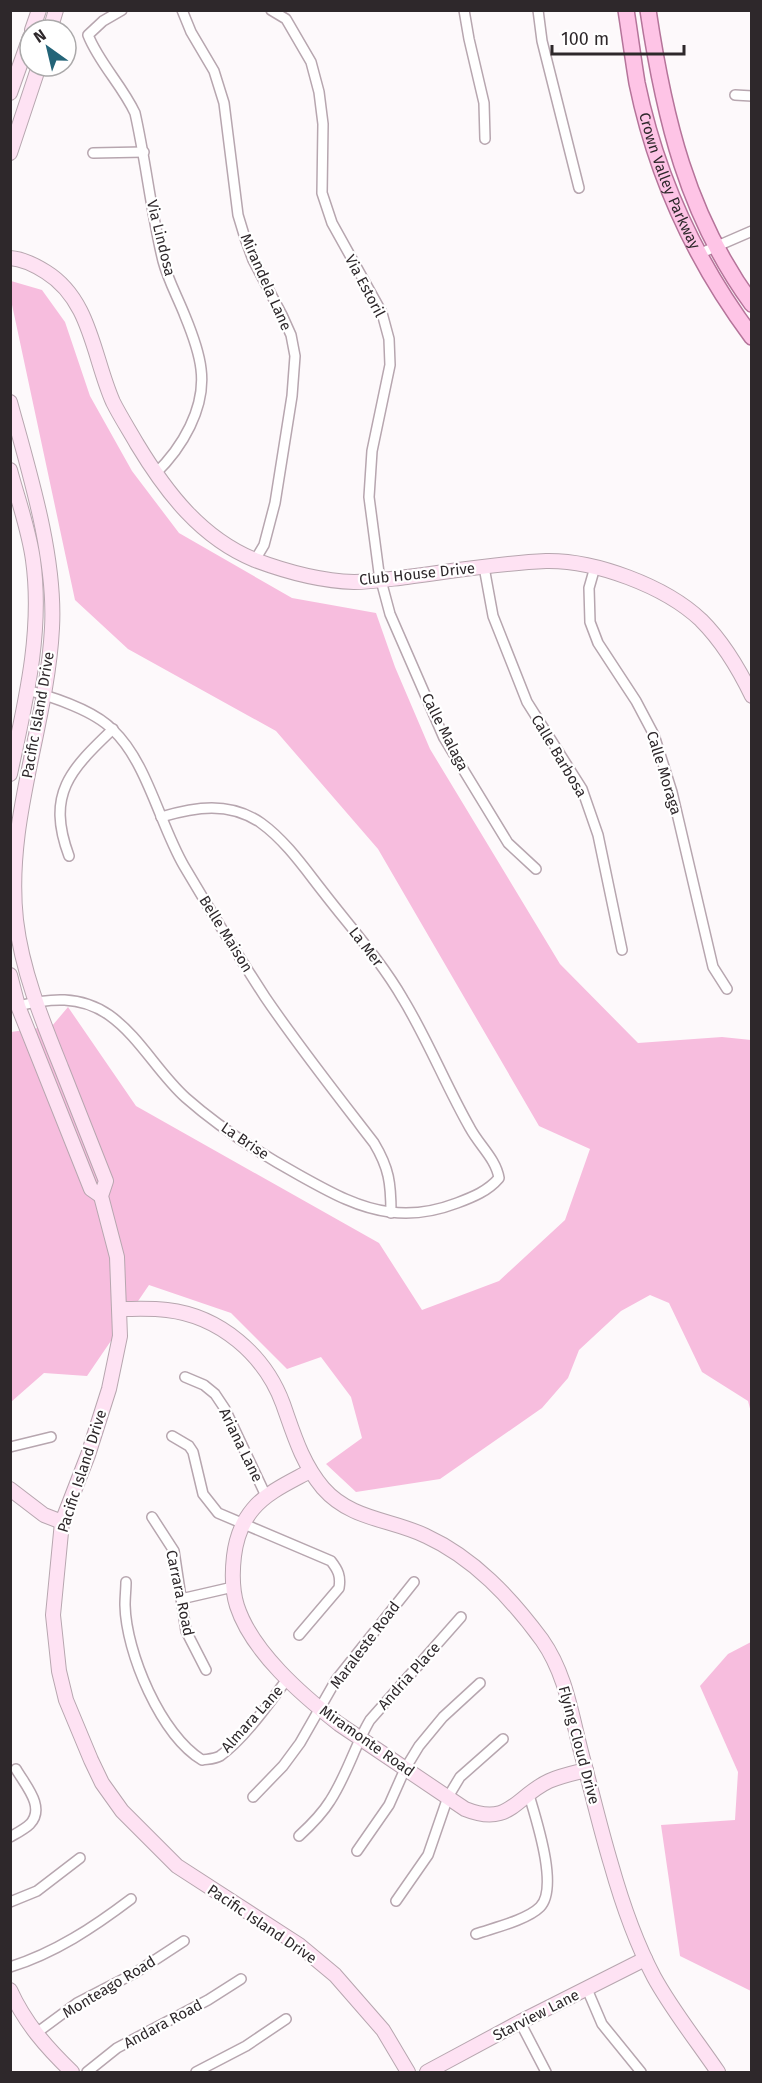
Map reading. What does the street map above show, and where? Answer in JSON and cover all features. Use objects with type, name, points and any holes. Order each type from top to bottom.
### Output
[{"type":"main road","name":"Crown Valley Parkway","points":[[626,10],[638,83],[653,144],[682,220],[724,298],[752,337]]},
{"type":"main road","name":"Crown Valley Parkway","points":[[648,10],[662,98],[684,176],[717,246],[752,304]]},
{"type":"street","name":"Via Lindosa","points":[[122,10],[103,21],[87,35],[94,52],[128,97],[135,112],[144,152],[151,205],[164,263],[186,318],[202,371],[197,408],[189,428],[171,458],[155,474]]},
{"type":"street","name":"Mirandela Lane","points":[[182,10],[190,32],[214,71],[224,103],[238,215],[244,238],[286,325],[295,356],[292,396],[275,503],[264,545],[255,560]]},
{"type":"street","name":"Via Estoril","points":[[271,10],[286,19],[311,62],[324,124],[322,193],[332,223],[382,313],[389,339],[390,365],[372,450],[369,497],[379,573],[382,579]]},
{"type":"street","points":[[464,10],[484,103],[485,139]]},
{"type":"street","points":[[538,10],[542,41],[579,188]]},
{"type":"street","points":[[10,93],[18,71]]},
{"type":"street","points":[[10,153],[35,78]]},
{"type":"street","points":[[735,95],[752,96]]},
{"type":"street","points":[[93,153],[144,152]]},
{"type":"street","points":[[699,254],[752,231]]},
{"type":"street","name":"Club House Drive","points":[[10,258],[33,264],[63,284],[71,293],[80,310],[113,402],[155,474],[170,495],[189,515],[237,552],[311,578],[355,582],[547,561],[595,567],[642,584],[682,606],[700,619],[734,662],[752,696]]},
{"type":"street","name":"Pacific Island Drive","points":[[10,402],[50,562],[52,628],[44,694],[13,852],[16,920],[26,971],[36,1001],[106,1181],[101,1196],[114,1242],[120,1309],[120,1336],[109,1389],[88,1455],[62,1522],[52,1615],[54,1642],[66,1700],[102,1783],[122,1811],[177,1866],[298,1945],[335,1975],[383,2030],[408,2073]]},
{"type":"street","name":"Pacific Island Drive","points":[[10,470],[33,559],[36,616],[27,690],[10,774]]},
{"type":"street","name":"Calle Barbosa","points":[[484,567],[494,616],[526,702],[582,789],[598,835],[622,950]]},
{"type":"street","name":"Calle Moraga","points":[[595,567],[589,588],[590,622],[598,644],[636,701],[654,735],[672,792],[713,967],[727,989]]},
{"type":"street","name":"Calle Malaga","points":[[382,579],[390,614],[444,738],[508,843],[536,869]]},
{"type":"street","name":"Belle Maison","points":[[27,690],[44,694],[88,713],[113,729],[139,766],[174,848],[266,998],[383,1158],[391,1184],[391,1212]]},
{"type":"street","points":[[69,856],[61,834],[58,812],[63,789],[88,753],[113,729]]},
{"type":"street","name":"La Mer","points":[[160,817],[188,809],[223,808],[260,822],[293,854],[390,978],[424,1036],[471,1130],[498,1168],[499,1178]]},
{"type":"street","name":"Pacific Island Drive","points":[[10,975],[18,1006],[91,1189],[101,1196]]},
{"type":"street","name":"La Brise","points":[[18,1006],[36,1001],[64,998],[90,1006],[108,1015],[128,1032],[185,1097],[231,1133],[271,1159],[333,1194],[360,1206],[391,1212],[417,1213],[446,1207],[481,1193],[499,1178]]},
{"type":"street","name":"Flying Cloud Drive","points":[[120,1309],[167,1310],[189,1315],[213,1323],[234,1337],[264,1369],[277,1390],[297,1446],[310,1471],[325,1491],[360,1515],[425,1535],[443,1545],[500,1588],[544,1643],[568,1696],[586,1770],[628,1919],[655,1979],[718,2073]]},
{"type":"street","name":"Ariana Lane","points":[[184,1377],[204,1385],[215,1394],[225,1409],[266,1496]]},
{"type":"street","points":[[172,1436],[189,1446],[193,1452],[203,1494],[218,1514],[331,1561],[338,1569],[339,1588],[298,1635]]},
{"type":"street","points":[[10,1447],[51,1437]]},
{"type":"street","name":"Miramonte Road","points":[[310,1471],[266,1496],[253,1509],[243,1523],[235,1549],[233,1587],[244,1622],[267,1657],[320,1709],[359,1738],[465,1809],[479,1814],[494,1815],[509,1810],[549,1781],[586,1770]]},
{"type":"street","points":[[10,1490],[44,1515],[62,1522]]},
{"type":"street","name":"Carrara Road","points":[[152,1517],[174,1551],[186,1631],[206,1670]]},
{"type":"street","name":"Almara Lane","points":[[126,1582],[125,1606],[132,1646],[147,1686],[155,1707],[178,1740],[191,1754],[202,1760],[218,1757],[232,1745],[288,1678]]},
{"type":"street","name":"Maraleste Road","points":[[253,1797],[284,1766],[336,1680],[414,1582]]},
{"type":"street","points":[[181,1599],[233,1587]]},
{"type":"street","name":"Andria Place","points":[[299,1836],[315,1821],[331,1800],[370,1719],[461,1617]]},
{"type":"street","points":[[357,1851],[389,1805],[405,1769],[431,1731],[457,1703],[480,1683]]},
{"type":"street","points":[[396,1901],[428,1856],[448,1797],[460,1777],[503,1739]]},
{"type":"street","points":[[10,1837],[30,1824],[36,1814],[35,1801],[16,1769]]},
{"type":"street","points":[[476,1934],[530,1914],[541,1906],[547,1894],[548,1880],[530,1795]]},
{"type":"street","points":[[10,1902],[37,1891],[80,1858]]},
{"type":"street","points":[[10,1967],[59,1947],[100,1923],[130,1899]]},
{"type":"street","name":"Monteago Road","points":[[35,2034],[77,2003],[135,1973],[184,1941]]},
{"type":"street","name":"Starview Lane","points":[[427,2073],[520,2022],[645,1959]]},
{"type":"street","name":"Andara Road","points":[[87,2073],[117,2048],[208,2000],[241,1979]]},
{"type":"street","points":[[586,1989],[602,2024],[641,2073]]},
{"type":"street","points":[[10,1990],[35,2034],[72,2073]]},
{"type":"street","points":[[195,2073],[246,2046],[286,2019]]},
{"type":"street","points":[[520,2022],[543,2072]]},
{"type":"shaded area","points":[[11,281],[42,290],[65,322],[90,396],[132,471],[179,533],[292,598],[376,613],[395,667],[430,749],[560,964],[638,1043],[722,1037],[751,1040],[752,1416],[748,1401],[702,1372],[669,1303],[650,1295],[621,1311],[579,1350],[568,1378],[542,1408],[440,1479],[356,1492],[326,1464],[362,1438],[351,1397],[321,1357],[287,1369],[231,1313],[149,1285],[87,1376],[44,1373],[11,1402],[11,1032],[52,1026],[68,1007],[136,1106],[379,1243],[422,1310],[499,1281],[565,1220],[590,1149],[539,1126],[378,849],[276,731],[128,649],[75,600],[11,300]]},
{"type":"shaded area","points":[[751,1642],[751,1991],[680,1956],[661,1825],[735,1820],[738,1772],[700,1686],[728,1654]]}]
